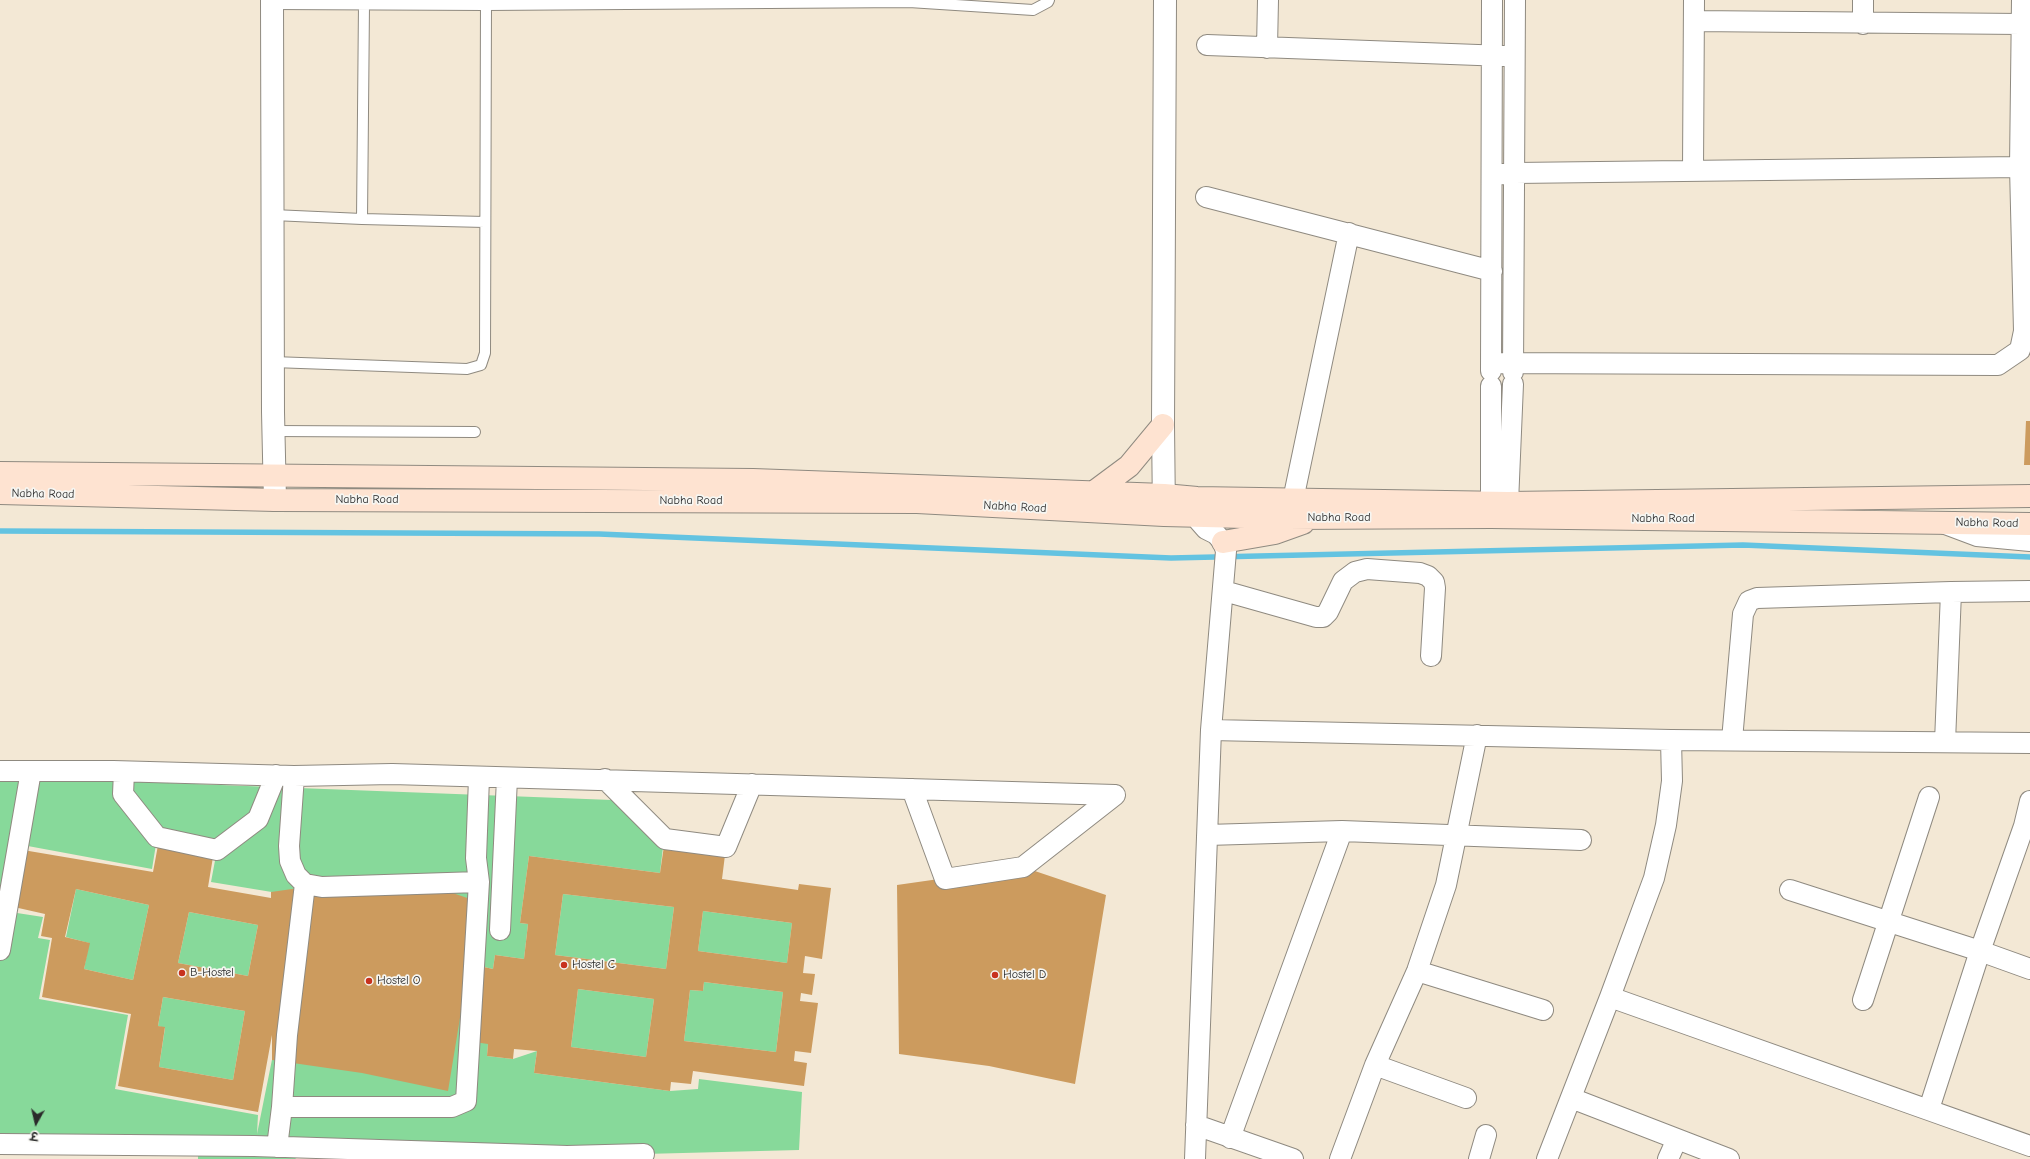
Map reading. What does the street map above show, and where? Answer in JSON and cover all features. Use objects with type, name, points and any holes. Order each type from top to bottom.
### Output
[{"type":"main road","points":[[1094,492],[1129,466],[1163,425]]},
{"type":"main road","name":"Nabha Road","points":[[0,473],[274,476],[800,491],[917,502],[1197,506],[1311,518],[1500,510],[2030,496]]},
{"type":"main road","name":"Nabha Road","points":[[0,493],[275,500],[800,491],[1094,492],[1164,505]]},
{"type":"main road","name":"Nabha Road","points":[[1197,506],[1293,500],[1500,510],[2030,524]]},
{"type":"main road","points":[[1225,551],[1297,526],[1311,518]]},
{"type":"street","points":[[1164,505],[1165,0]]},
{"type":"street","points":[[1267,48],[1268,0]]},
{"type":"street","points":[[1492,0],[1491,373],[1500,510]]},
{"type":"street","points":[[1500,510],[1513,373],[1515,0]]},
{"type":"street","points":[[1693,170],[1694,0]]},
{"type":"street","points":[[1863,0],[1863,24]]},
{"type":"street","points":[[1491,373],[1998,365],[2020,350],[2024,331],[2020,167],[2022,0]]},
{"type":"street","points":[[272,2],[273,431],[275,500]]},
{"type":"street","points":[[1694,21],[1863,24],[2022,24]]},
{"type":"street","points":[[1207,46],[1515,56]]},
{"type":"street","points":[[1492,175],[1515,173],[1693,170],[2020,167]]},
{"type":"street","points":[[1206,197],[1492,271]]},
{"type":"street","points":[[1293,500],[1349,233]]},
{"type":"street","points":[[1195,1159],[1211,730],[1224,591],[1225,551],[1216,534],[1206,529],[1199,521],[1197,506]]},
{"type":"street","points":[[1941,522],[1977,536],[2030,541]]},
{"type":"street","points":[[1224,591],[1324,617],[1328,612],[1343,581],[1355,572],[1367,569],[1420,573],[1428,576],[1434,582],[1435,588],[1431,656]]},
{"type":"street","points":[[1732,740],[1743,614],[1749,601],[1756,598],[2030,591]]},
{"type":"street","points":[[1945,742],[1951,592]]},
{"type":"street","points":[[1211,730],[1671,740],[2030,743]]},
{"type":"street","points":[[1340,1159],[1375,1065],[1417,971],[1446,885],[1477,735]]},
{"type":"street","points":[[1547,1159],[1610,997],[1654,878],[1666,824],[1672,781],[1671,740]]},
{"type":"street","points":[[0,771],[285,775],[392,774],[479,778],[605,780],[1029,792],[1115,795],[1024,867],[945,878],[912,789]]},
{"type":"street","points":[[0,950],[31,771]]},
{"type":"street","points":[[124,772],[123,794],[157,838],[217,850],[258,818],[285,775]]},
{"type":"street","points":[[285,775],[290,861],[296,875],[305,884],[322,887],[479,882]]},
{"type":"street","points":[[282,1107],[452,1107],[466,1101],[479,882],[476,858],[479,778]]},
{"type":"street","points":[[500,930],[508,778]]},
{"type":"street","points":[[605,780],[665,839],[726,847],[752,784]]},
{"type":"street","points":[[1863,1000],[1929,797]]},
{"type":"street","points":[[1929,1109],[1980,951],[2027,827],[2030,801]]},
{"type":"street","points":[[1207,835],[1342,831],[1581,840]]},
{"type":"street","points":[[1230,1138],[1342,831]]},
{"type":"street","points":[[277,1147],[282,1107],[288,1028],[305,884]]},
{"type":"street","points":[[1790,890],[1980,951],[2030,969]]},
{"type":"street","points":[[1417,971],[1542,1010]]},
{"type":"street","points":[[1610,997],[2030,1146]]},
{"type":"street","points":[[1375,1065],[1466,1098]]},
{"type":"street","points":[[1571,1098],[1729,1159]]},
{"type":"street","points":[[1196,1125],[1293,1159]]},
{"type":"street","points":[[1479,1159],[1486,1135]]},
{"type":"street","points":[[1668,1159],[1677,1139]]},
{"type":"street","points":[[0,1144],[186,1152],[277,1147],[567,1156],[644,1154]]},
{"type":"lane","points":[[272,2],[364,4],[909,1],[1033,10],[1049,0]]},
{"type":"lane","points":[[273,362],[467,369],[481,365],[485,353],[486,3]]},
{"type":"lane","points":[[362,219],[364,4]]},
{"type":"lane","points":[[273,215],[485,222]]},
{"type":"lane","points":[[273,431],[475,432]]},
{"type":"green space","points":[[0,778],[612,800],[663,847],[660,873],[529,856],[520,923],[528,924],[524,959],[495,955],[493,969],[484,967],[488,1044],[487,1056],[513,1059],[537,1051],[534,1073],[670,1091],[698,1089],[699,1079],[802,1092],[799,1150],[644,1154],[0,1138]],"holes":[[[157,838],[217,850],[211,882],[296,896],[303,906],[257,1134],[258,1115],[115,1089],[128,1015],[39,999],[50,940],[38,938],[43,917],[4,911],[17,844],[152,869]]]},
{"type":"green space","points":[[76,889],[149,905],[133,980],[84,969],[89,943],[66,937]]},
{"type":"green space","points":[[563,894],[674,907],[666,969],[555,955]]},
{"type":"green space","points":[[703,911],[792,923],[787,963],[698,951]]},
{"type":"green space","points":[[189,912],[258,925],[248,976],[178,963]]},
{"type":"green space","points":[[704,982],[783,992],[776,1052],[684,1041],[690,990],[703,991]]},
{"type":"green space","points":[[578,989],[654,999],[646,1057],[571,1047]]},
{"type":"green space","points":[[163,997],[245,1011],[233,1080],[159,1067],[165,1028],[158,1026]]},
{"type":"green space","points":[[301,1155],[295,1159],[198,1159],[198,1156]]},
{"type":"building","points":[[2026,421],[2030,421],[2030,465],[2024,465]]},
{"type":"building","name":"Hostel C","points":[[665,839],[726,847],[722,879],[798,890],[799,884],[831,888],[822,959],[805,956],[803,973],[815,974],[812,995],[801,993],[800,1001],[818,1003],[811,1053],[795,1051],[794,1061],[807,1063],[804,1086],[693,1071],[691,1084],[671,1082],[670,1091],[534,1073],[537,1051],[514,1049],[513,1059],[487,1056],[488,1044],[474,1042],[484,967],[493,969],[495,955],[524,959],[528,924],[520,923],[529,856],[660,873]],"holes":[[[563,894],[674,907],[666,969],[555,955]],[[703,911],[792,923],[787,963],[698,951]],[[704,982],[783,992],[776,1052],[684,1041],[690,990],[703,991]],[[578,989],[654,999],[646,1057],[571,1047]]]},
{"type":"building","points":[[159,840],[214,851],[208,887],[271,898],[271,892],[397,874],[479,902],[448,1091],[362,1073],[272,1060],[272,1035],[258,1112],[118,1086],[131,1014],[42,997],[52,938],[41,936],[45,914],[14,907],[23,850],[153,872]],"holes":[[[76,889],[149,905],[133,980],[84,969],[90,943],[65,937]],[[189,912],[258,925],[248,976],[178,963]],[[163,997],[245,1011],[233,1080],[159,1067],[165,1027],[158,1026]]]},
{"type":"building","name":"Hostel D","points":[[1023,867],[1106,895],[1075,1084],[989,1066],[899,1054],[897,885]]},
{"type":"waterway","points":[[0,531],[599,534],[1171,558],[1743,545],[2030,557]]},
{"type":"place","name":"Hostel C","points":[[564,965]]},
{"type":"place","name":"B-Hostel","points":[[182,973]]},
{"type":"place","name":"Hostel D","points":[[995,975]]},
{"type":"place","name":"Hostel O","points":[[369,981]]}]
